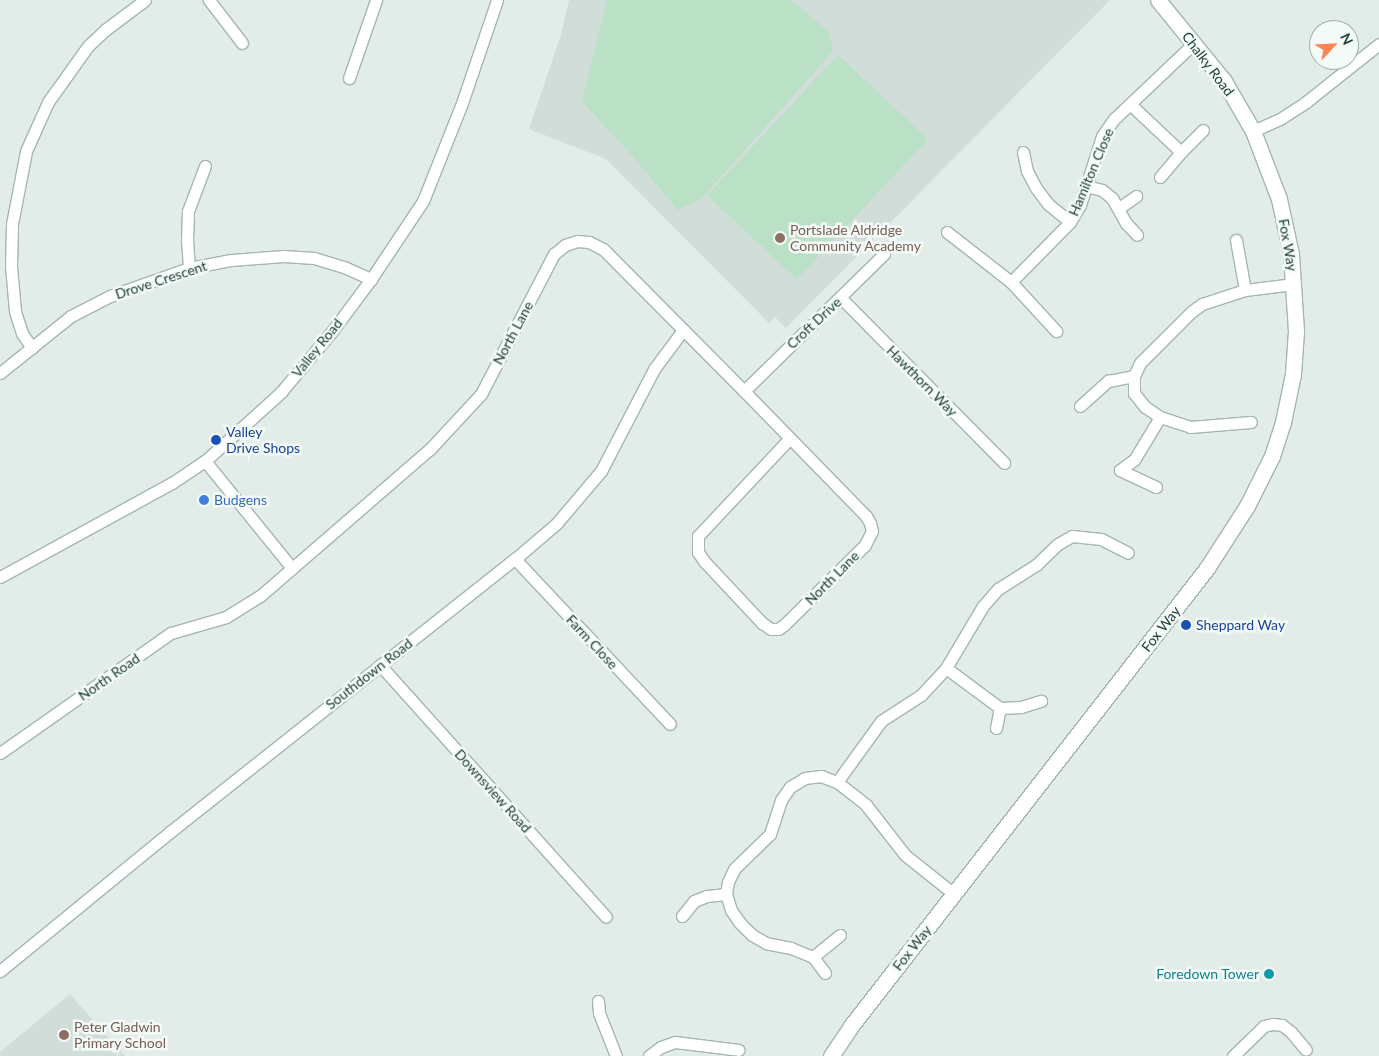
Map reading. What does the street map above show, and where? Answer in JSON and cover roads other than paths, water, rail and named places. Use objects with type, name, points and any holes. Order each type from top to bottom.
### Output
[{"type":"street","points":[[32,348],[22,333],[15,311],[6,224],[26,151],[48,102],[88,46],[105,30],[145,0]]},
{"type":"street","points":[[210,0],[242,43]]},
{"type":"street","points":[[349,78],[376,0]]},
{"type":"street","name":"Valley Road","points":[[0,578],[172,483],[205,461],[281,392],[333,330],[372,279],[422,201],[462,103],[497,0]]},
{"type":"street","name":"Chalky Road","points":[[1158,0],[1224,81],[1253,131]]},
{"type":"street","name":"Hamilton Close","points":[[1010,282],[1070,222],[1086,186],[1102,136],[1114,118],[1194,43]]},
{"type":"street","points":[[1253,131],[1280,119],[1306,102],[1379,44]]},
{"type":"street","points":[[1130,104],[1181,152]]},
{"type":"street","points":[[1160,177],[1203,130]]},
{"type":"street","name":"Fox Way","points":[[831,1056],[851,1026],[1207,568],[1247,506],[1272,456],[1283,422],[1293,374],[1296,331],[1294,284],[1291,254],[1279,199],[1253,131]]},
{"type":"street","points":[[1023,152],[1027,170],[1036,188],[1048,204],[1070,222]]},
{"type":"street","points":[[189,268],[186,240],[188,211],[205,166]]},
{"type":"street","points":[[1086,186],[1102,190],[1119,208],[1126,223],[1137,235]]},
{"type":"street","points":[[1119,208],[1136,196]]},
{"type":"street","points":[[947,232],[1010,282],[1056,332]]},
{"type":"street","points":[[1236,240],[1245,290]]},
{"type":"street","name":"North Lane","points":[[226,617],[260,596],[430,449],[481,394],[554,254],[565,245],[577,241],[589,242],[602,249],[744,391],[790,438],[866,516],[872,531],[865,544],[784,625],[778,629],[771,629],[762,623],[704,561],[698,552],[698,536],[790,438]]},
{"type":"street","name":"Croft Drive","points":[[744,391],[884,254]]},
{"type":"street","name":"Drove Crescent","points":[[0,373],[71,316],[110,296],[189,268],[240,259],[284,256],[314,258],[344,267],[372,279]]},
{"type":"street","points":[[1251,422],[1190,428],[1160,417],[1145,407],[1134,393],[1134,376],[1140,363],[1191,312],[1217,297],[1245,290],[1294,284]]},
{"type":"street","name":"Hawthorn Way","points":[[841,298],[1004,463]]},
{"type":"street","name":"Southdown Road","points":[[0,971],[170,832],[515,560],[556,524],[601,471],[654,368],[683,330]]},
{"type":"street","points":[[1080,406],[1108,381],[1134,376]]},
{"type":"street","points":[[1156,487],[1120,470],[1134,460],[1160,417]]},
{"type":"street","points":[[205,461],[292,568]]},
{"type":"street","points":[[837,782],[881,721],[921,695],[946,668],[982,606],[998,589],[1036,565],[1058,544],[1072,536],[1085,536],[1101,540],[1128,552]]},
{"type":"street","name":"Farm Close","points":[[515,560],[670,724]]},
{"type":"street","name":"North Road","points":[[0,753],[171,633],[226,617]]},
{"type":"street","name":"Downsview Road","points":[[380,665],[606,917]]},
{"type":"street","points":[[946,668],[1000,708],[1021,707],[1041,701]]},
{"type":"street","points":[[996,728],[1000,708]]},
{"type":"street","points":[[825,973],[813,957],[791,948],[766,942],[752,935],[731,910],[726,894],[728,882],[734,869],[770,834],[781,800],[790,787],[805,778],[821,776],[837,782],[866,805],[905,855],[954,894]]},
{"type":"street","points":[[682,916],[694,901],[707,896],[726,894]]},
{"type":"street","points":[[813,957],[840,935]]},
{"type":"street","points":[[598,1001],[599,1013],[616,1056]]},
{"type":"street","points":[[1233,1056],[1264,1026],[1272,1024],[1282,1026],[1291,1032],[1306,1050]]},
{"type":"street","points":[[649,1056],[661,1047],[675,1042],[739,1050]]},
{"type":"place","name":"Portslade Aldridge Community Academy","points":[[780,238]]},
{"type":"place","name":"Valley Drive Shops","points":[[216,440]]},
{"type":"place","name":"Budgens","points":[[204,500]]},
{"type":"place","name":"Sheppard Way","points":[[1186,625]]},
{"type":"place","name":"Foredown Tower","points":[[1269,974]]},
{"type":"place","name":"Peter Gladwin Primary School","points":[[64,1035]]}]
